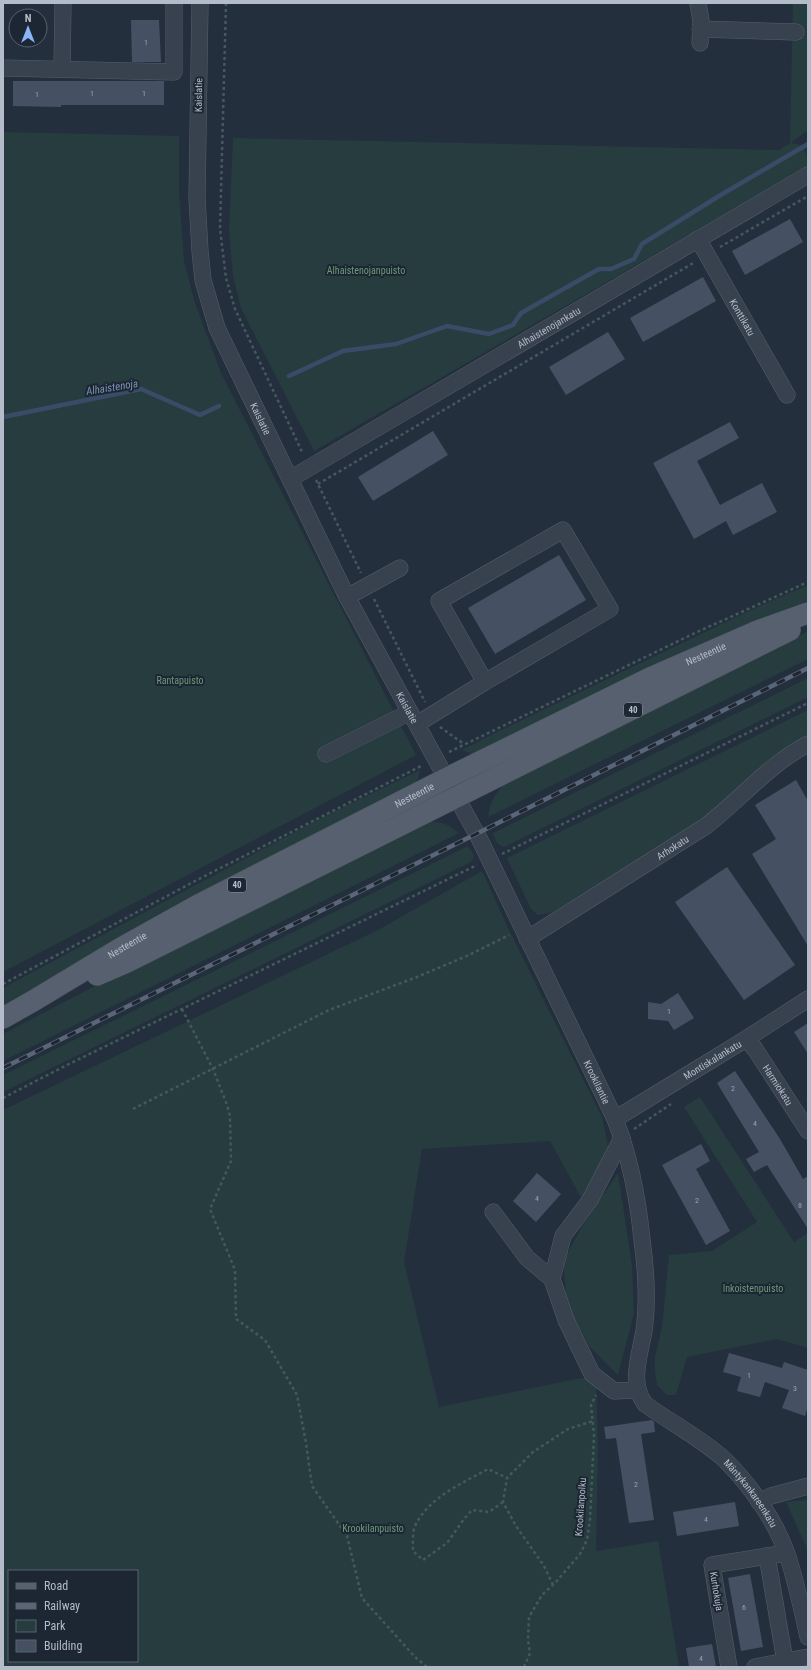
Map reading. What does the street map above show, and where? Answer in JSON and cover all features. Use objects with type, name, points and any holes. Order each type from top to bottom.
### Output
[{"type":"main road","name":"Nesteentie","points":[[3,1018],[121,948],[200,904],[446,778],[652,677],[755,632],[808,613]]},
{"type":"main road","name":"Nesteentie","points":[[33,1001],[128,962],[808,621]]},
{"type":"street","points":[[62,69],[64,3]]},
{"type":"street","points":[[3,68],[174,72],[174,3]]},
{"type":"street","name":"Kaislatie","points":[[200,3],[197,198],[203,280],[217,328],[347,596],[457,798]]},
{"type":"street","points":[[698,3],[700,36],[796,32]]},
{"type":"street","name":"Alhaistenojankatu","points":[[290,479],[808,175]]},
{"type":"street","name":"Konttikatu","points":[[698,239],[786,395]]},
{"type":"street","points":[[326,754],[414,718],[433,716],[484,682],[610,609],[563,530],[438,601],[484,682]]},
{"type":"street","points":[[347,596],[400,568]]},
{"type":"street","name":"Arhokatu","points":[[525,934],[706,826],[727,810],[775,765],[808,744]]},
{"type":"street","name":"Krookilantie","points":[[457,798],[489,860],[615,1119],[622,1138],[638,1203],[646,1275],[644,1329],[637,1373],[638,1390]]},
{"type":"street","name":"Montiskalankatu","points":[[615,1119],[746,1039],[808,999]]},
{"type":"street","name":"Harmiokatu","points":[[746,1039],[755,1049],[808,1131]]},
{"type":"street","points":[[552,1279],[563,1236],[590,1200],[622,1138]]},
{"type":"street","points":[[493,1212],[527,1258],[552,1279],[566,1320],[592,1374],[614,1391],[638,1390]]},
{"type":"street","name":"Mäntykankareenkatu","points":[[638,1390],[640,1398],[645,1404],[702,1442],[724,1460],[744,1482],[759,1502],[774,1526],[786,1553],[796,1583],[808,1637]]},
{"type":"street","points":[[759,1502],[771,1496],[808,1486]]},
{"type":"street","name":"Kurhokuja","points":[[729,1667],[712,1565],[786,1553]]},
{"type":"street","points":[[768,1556],[786,1664]]},
{"type":"street","points":[[755,1667],[786,1664],[808,1657]]},
{"type":"path","points":[[226,3],[220,229],[226,278],[235,309],[309,467],[416,686],[441,728],[464,744]]},
{"type":"path","points":[[318,484],[808,196]]},
{"type":"path","points":[[3,984],[195,880],[464,744],[695,633],[808,582]]},
{"type":"path","points":[[3,1098],[808,702]]},
{"type":"path","points":[[133,1109],[329,1010],[418,977],[469,955],[525,934]]},
{"type":"path","points":[[182,1009],[213,1069],[230,1116],[231,1161],[210,1209],[235,1270],[236,1320],[265,1340],[298,1396],[312,1486],[347,1536],[362,1598],[415,1657],[427,1667]]},
{"type":"path","name":"Krookilanpolku","points":[[524,1667],[530,1653],[528,1640],[529,1618],[542,1595],[553,1585],[580,1554],[587,1540],[590,1519],[594,1435],[591,1405],[595,1396],[600,1392],[614,1391]]},
{"type":"path","points":[[553,1585],[544,1566],[516,1526],[503,1502],[507,1478],[533,1452],[568,1429],[593,1421]]},
{"type":"path","points":[[503,1502],[489,1512],[472,1510],[447,1543],[423,1560],[413,1551],[415,1527],[431,1504],[454,1488],[488,1469],[507,1478]]},
{"type":"green space","name":"Alhaistenojanpuisto","points":[[793,3],[808,3],[808,130],[791,143],[802,145],[808,158],[808,166],[314,451],[241,308],[233,276],[229,230],[233,138],[779,150],[790,143]]},
{"type":"green space","name":"Rantapuisto","points":[[3,132],[179,136],[179,191],[184,261],[195,303],[221,373],[416,755],[3,972]]},
{"type":"green space","points":[[808,585],[808,601],[482,753],[474,755],[462,750],[753,609]]},
{"type":"green space","points":[[808,631],[808,659],[488,817],[492,800],[503,786]]},
{"type":"green space","points":[[808,678],[808,697],[504,847],[498,844],[493,833]]},
{"type":"green space","points":[[808,710],[808,737],[710,815],[553,912],[538,915],[531,909],[507,858]]},
{"type":"green space","points":[[420,770],[418,778],[412,788],[58,978],[3,1005],[3,988],[323,817]]},
{"type":"green space","points":[[431,822],[446,824],[459,833],[3,1061],[3,1034],[133,966],[423,824]]},
{"type":"green space","points":[[468,846],[473,855],[471,862],[3,1092],[3,1075]]},
{"type":"green space","name":"Krookilanpuisto","points":[[482,871],[509,930],[602,1117],[608,1146],[583,1201],[550,1141],[422,1149],[404,1262],[439,1407],[581,1378],[596,1379],[598,1450],[596,1551],[658,1541],[679,1667],[3,1667],[3,1110],[378,930]]},
{"type":"green space","name":"Inkoistenpuisto","points":[[700,1097],[794,1242],[808,1233],[808,1348],[777,1339],[687,1357],[676,1395],[667,1395],[657,1385],[655,1357],[662,1327],[669,1255],[712,1251],[757,1222],[684,1107]]},
{"type":"green space","points":[[618,1173],[632,1266],[634,1313],[618,1375],[589,1346],[567,1304],[563,1261],[583,1225]]},
{"type":"green space","points":[[808,1500],[808,1551],[786,1502]]},
{"type":"building","points":[[131,20],[159,20],[161,62],[132,62]]},
{"type":"building","points":[[13,81],[164,81],[164,105],[61,105],[61,107],[13,106]]},
{"type":"building","points":[[790,219],[803,242],[745,275],[732,251]]},
{"type":"building","points":[[703,277],[716,301],[643,342],[630,318]]},
{"type":"building","points":[[608,332],[625,359],[566,395],[549,367]]},
{"type":"building","points":[[730,422],[739,438],[697,461],[720,505],[762,483],[777,512],[733,535],[726,521],[694,539],[653,463]]},
{"type":"building","points":[[433,431],[448,455],[373,501],[358,477]]},
{"type":"building","points":[[559,555],[586,600],[495,654],[468,608]]},
{"type":"building","points":[[796,780],[808,801],[808,946],[752,854],[776,839],[755,805]]},
{"type":"building","points":[[727,867],[795,965],[744,1000],[675,902]]},
{"type":"building","points":[[678,993],[694,1018],[674,1030],[668,1021],[648,1019],[648,1002],[661,1004]]},
{"type":"building","points":[[808,1023],[808,1054],[794,1032]]},
{"type":"building","points":[[735,1071],[780,1139],[803,1179],[808,1176],[808,1229],[767,1165],[754,1172],[746,1159],[759,1152],[717,1083]]},
{"type":"building","points":[[701,1144],[710,1161],[696,1169],[730,1231],[706,1245],[662,1165]]},
{"type":"building","points":[[537,1173],[561,1194],[536,1222],[513,1201]]},
{"type":"building","points":[[729,1353],[782,1368],[784,1362],[808,1370],[808,1406],[805,1416],[782,1408],[789,1390],[765,1382],[760,1397],[737,1391],[741,1377],[723,1372]]},
{"type":"building","points":[[652,1420],[654,1422],[655,1432],[641,1434],[654,1520],[629,1523],[616,1438],[606,1439],[604,1427]]},
{"type":"building","points":[[735,1502],[739,1526],[677,1536],[673,1512]]},
{"type":"building","points":[[750,1574],[763,1647],[741,1651],[728,1578]]},
{"type":"building","points":[[712,1644],[716,1667],[689,1667],[686,1648]]},
{"type":"waterway","points":[[289,376],[343,351],[396,344],[447,326],[489,334],[513,325],[521,313],[599,269],[611,269],[634,259],[642,244],[719,196],[808,144]]},
{"type":"waterway","name":"Alhaistenoja","points":[[3,417],[141,389],[200,415],[219,406]]},
{"type":"railway","points":[[3,1068],[808,668]]}]
